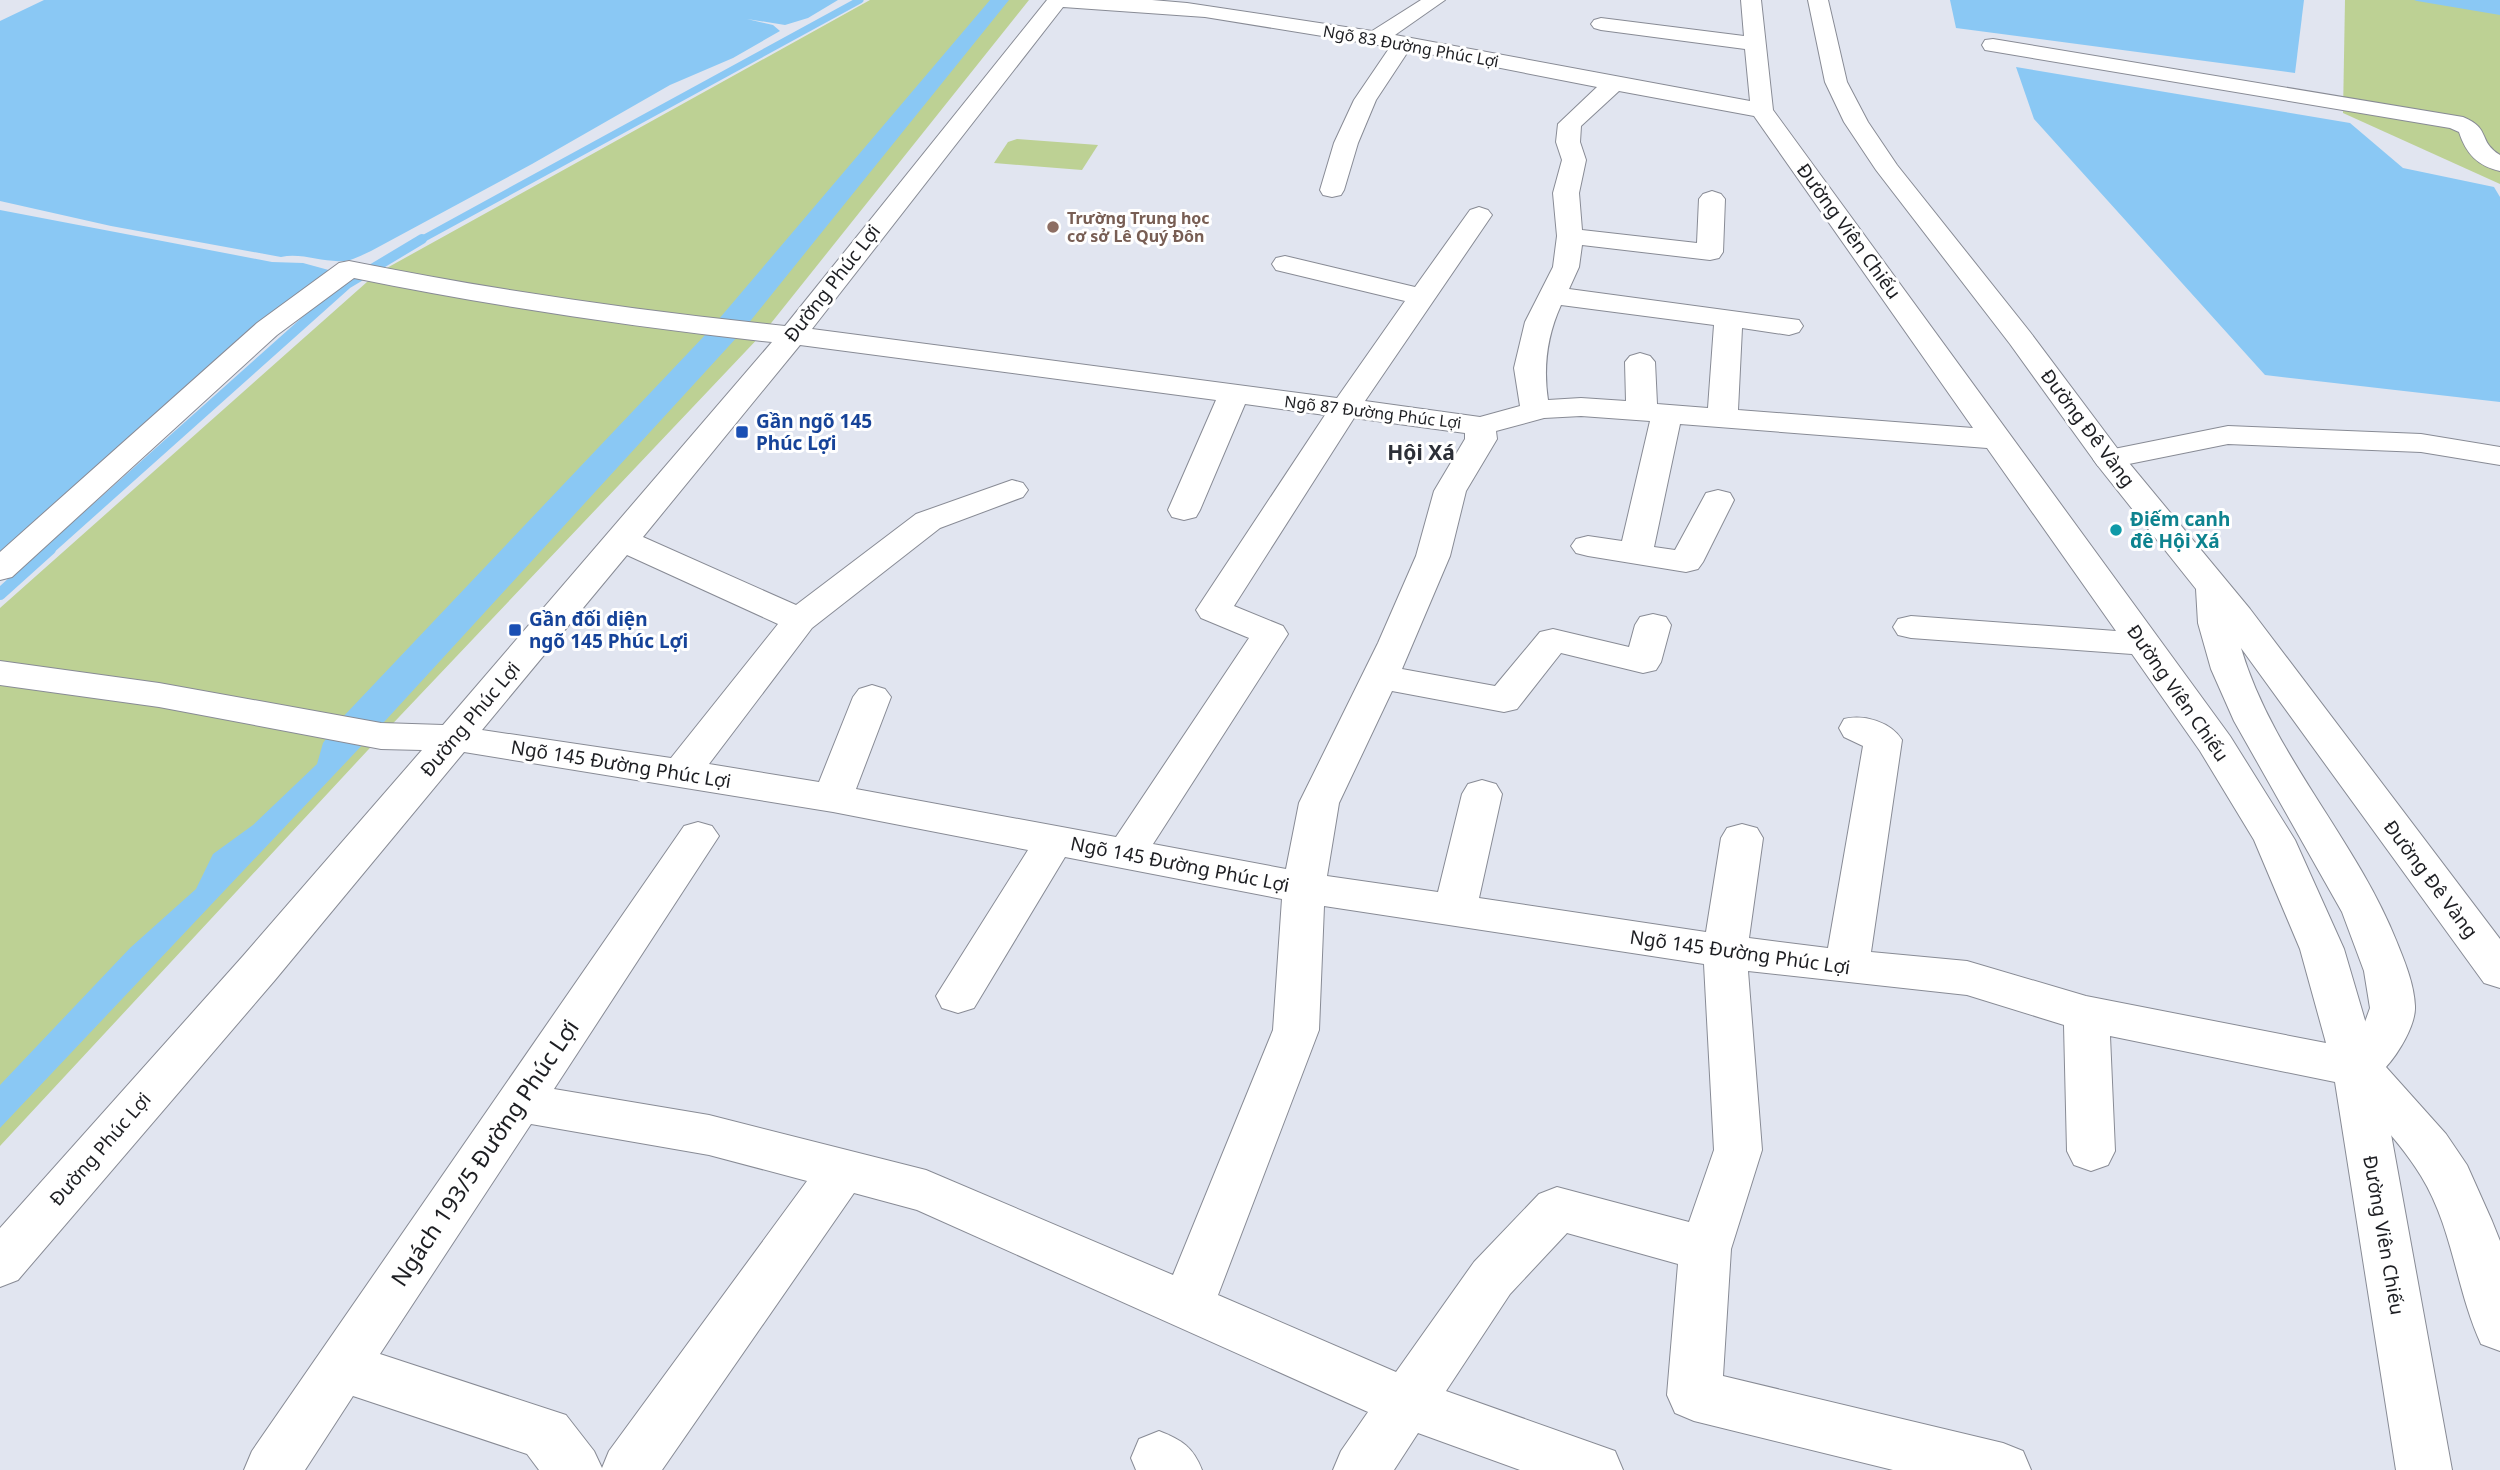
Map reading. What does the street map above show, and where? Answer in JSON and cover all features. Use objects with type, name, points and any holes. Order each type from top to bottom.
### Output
[{"type":"street","points":[[1374,39],[1435,0]]},
{"type":"street","name":"Đường Đê Vàng","points":[[1818,0],[1836,82],[1856,122],[1888,170],[2020,338],[2109,459],[2212,586],[2500,971]]},
{"type":"street","name":"Ngõ 83 Đường Phúc Lợi","points":[[1057,1],[1211,5],[1612,85],[1762,110]]},
{"type":"street","name":"Đường Phúc Lợi","points":[[0,1264],[259,968],[747,392],[1057,1]]},
{"type":"street","points":[[1601,24],[1747,20]]},
{"type":"street","name":"Đường Viên Chiếu","points":[[1747,20],[1762,110],[2216,745],[2274,840],[2322,949],[2356,1068],[2424,1470]]},
{"type":"street","points":[[1332,190],[1346,143],[1365,100],[1402,44]]},
{"type":"street","points":[[1993,45],[2455,122],[2470,128],[2474,145],[2482,156],[2500,164]]},
{"type":"street","points":[[1643,90],[1651,69]]},
{"type":"street","points":[[1543,409],[1534,404],[1529,368],[1539,322],[1566,267],[1570,236],[1566,193],[1574,160],[1568,142],[1570,124],[1612,85]]},
{"type":"street","points":[[1570,236],[1710,252],[1712,198]]},
{"type":"street","points":[[1126,854],[1270,634],[1214,610],[1345,408],[1479,215]]},
{"type":"street","points":[[1285,264],[1422,297]]},
{"type":"street","name":"Ngõ 87 Đường Phúc Lợi","points":[[0,569],[267,330],[349,269],[433,286],[682,324],[792,335],[1480,426],[1543,409],[1581,407],[1997,439]]},
{"type":"street","points":[[1552,295],[1789,326]]},
{"type":"street","points":[[1721,418],[1729,318]]},
{"type":"street","points":[[1636,553],[1655,413],[1640,362]]},
{"type":"street","points":[[1184,510],[1234,394]]},
{"type":"street","points":[[1187,1306],[1296,1030],[1304,888],[1319,803],[1433,556],[1450,491],[1481,439],[1480,426]]},
{"type":"street","points":[[2109,459],[2228,435],[2421,443],[2500,456]]},
{"type":"street","points":[[681,773],[799,620],[928,521],[1012,490]]},
{"type":"street","points":[[1588,547],[1686,562],[1718,500]]},
{"type":"street","points":[[620,539],[799,620]]},
{"type":"street","points":[[2212,586],[2216,623],[2229,669],[2253,721],[2363,912],[2386,971],[2393,1008],[2381,1042],[2356,1068],[2403,1114],[2439,1162],[2465,1216],[2500,1327]]},
{"type":"street","points":[[1379,677],[1504,700],[1553,640],[1643,662],[1653,625]]},
{"type":"street","points":[[1910,627],[2144,644]]},
{"type":"street","name":"Ngõ 145 Đường Phúc Lợi","points":[[0,673],[159,695],[381,736],[454,738],[681,773],[1304,888],[1725,951],[1967,978],[2087,1014],[2356,1068]]},
{"type":"street","points":[[833,799],[872,697]]},
{"type":"street","points":[[1847,966],[1883,740],[1858,728]]},
{"type":"street","points":[[1455,911],[1482,794]]},
{"type":"street","name":"Ngách 193/5 Đường Phúc Lợi","points":[[272,1470],[698,836]]},
{"type":"street","points":[[1742,838],[1725,951],[1738,1150],[1705,1249],[1693,1395],[2003,1470]]},
{"type":"street","points":[[958,996],[1055,840]]},
{"type":"street","points":[[2087,1014],[2091,1151]]},
{"type":"street","points":[[518,1102],[709,1135],[926,1191],[1407,1403],[1595,1470]]},
{"type":"street","points":[[629,1470],[843,1170]]},
{"type":"street","points":[[1361,1470],[1492,1278],[1557,1209],[1705,1249]]},
{"type":"street","points":[[342,1367],[546,1434],[574,1470]]},
{"type":"green space","points":[[870,0],[1029,0],[764,332],[381,736],[0,1146],[0,608],[376,274]]},
{"type":"green space","points":[[2345,0],[2500,0],[2500,184],[2343,113]]},
{"type":"green space","points":[[1017,139],[1098,145],[1082,170],[994,163],[1008,142]]},
{"type":"water","points":[[44,0],[838,0],[808,18],[785,25],[747,19],[773,25],[780,31],[733,58],[670,85],[371,251],[353,259],[333,261],[298,256],[281,257],[111,226],[0,201],[0,21]]},
{"type":"water","points":[[990,0],[1009,0],[739,335],[385,721],[0,1128],[0,1085],[130,948],[196,889],[213,854],[253,825],[317,764],[323,743],[340,720],[707,333]]},
{"type":"water","points":[[1950,0],[2304,0],[2295,73],[1956,28]]},
{"type":"water","points":[[2414,0],[2500,0],[2500,15],[2417,1]]},
{"type":"water","points":[[2016,67],[2350,123],[2403,168],[2494,187],[2500,197],[2500,402],[2265,375],[2034,119]]},
{"type":"water","points":[[0,210],[272,262],[303,263],[336,272],[0,562]]},
{"type":"waterway","points":[[419,241],[860,0]]},
{"type":"waterway","points":[[48,551],[347,284],[422,239]]},
{"type":"waterway","points":[[0,594],[50,549]]},
{"type":"place","name":"Trường Trung học cơ sở Lê Quý Đôn","points":[[1053,227]]},
{"type":"place","name":"Gần ngõ 145 Phúc Lợi","points":[[742,432]]},
{"type":"place","name":"Điếm canh đê Hội Xá","points":[[2116,530]]},
{"type":"place","name":"Gần đối diện ngõ 145 Phúc Lợi","points":[[515,630]]},
{"type":"district","name":"Hội Xá","points":[[1421,453]]}]
